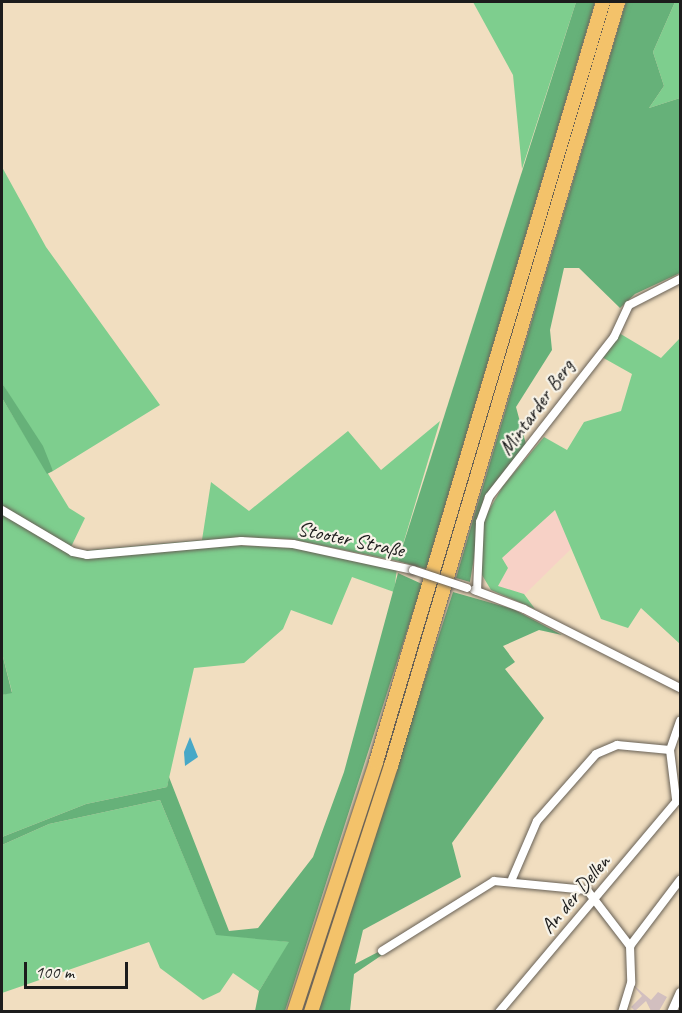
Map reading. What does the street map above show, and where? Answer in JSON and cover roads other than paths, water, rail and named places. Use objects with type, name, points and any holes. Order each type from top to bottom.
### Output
[{"type":"highway","points":[[294,1011],[376,762],[603,2]]},
{"type":"highway","points":[[311,1011],[391,766],[618,2]]},
{"type":"street","name":"Mintarder Berg","points":[[477,591],[480,522],[489,497],[614,337],[629,305],[681,279]]},
{"type":"street","name":"Stooter Straße","points":[[2,510],[73,552],[87,555],[241,542],[293,544],[413,570],[477,591],[681,688]]},
{"type":"street","points":[[512,879],[537,821],[596,754],[617,745],[670,750],[681,721]]},
{"type":"street","name":"An der Dellen","points":[[499,1011],[678,798],[670,750]]},
{"type":"street","points":[[382,951],[483,886],[512,879],[587,890],[595,897],[630,946],[631,983],[622,1011]]},
{"type":"street","points":[[630,946],[681,880]]},
{"type":"street","points":[[671,1011],[681,992]]},
{"type":"water","points":[[190,737],[198,757],[185,766],[184,752]]}]
